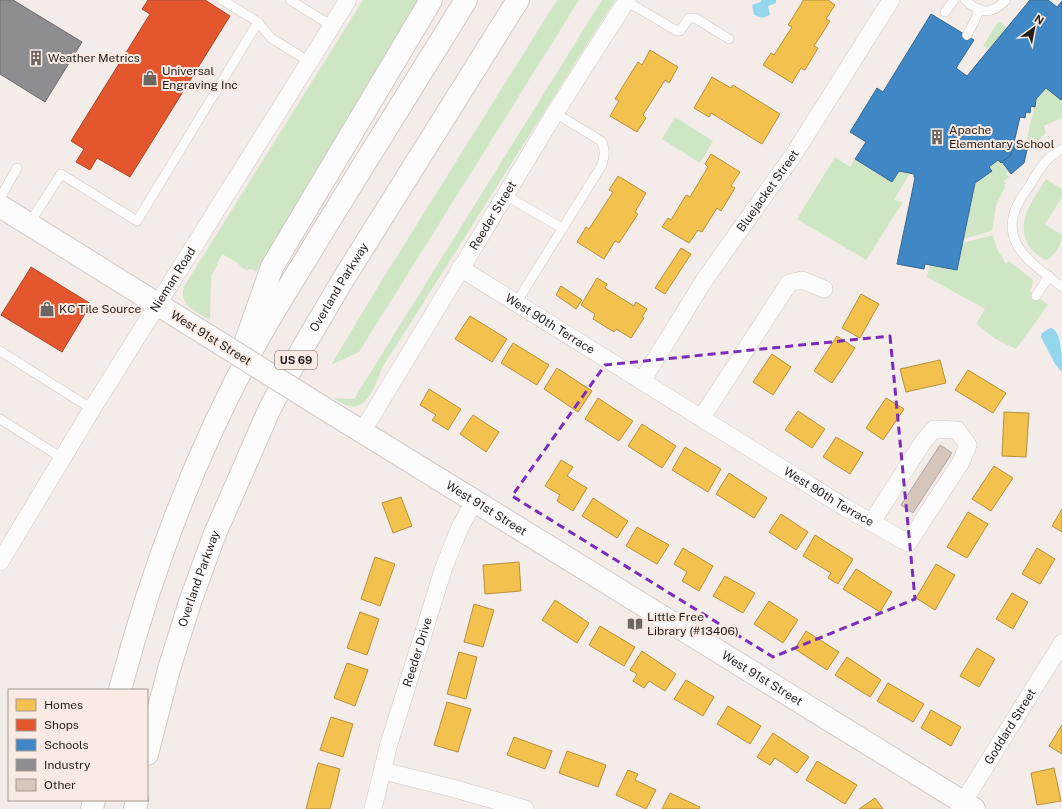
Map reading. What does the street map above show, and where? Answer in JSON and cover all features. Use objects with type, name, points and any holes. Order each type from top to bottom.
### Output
[{"type":"main road","points":[[221,412],[272,267],[431,0]]},
{"type":"main road","points":[[120,689],[132,645],[157,567],[192,478],[221,412],[258,338],[334,212],[466,0]]},
{"type":"main road","name":"Overland Parkway","points":[[148,750],[169,668],[192,594],[214,536],[270,408],[305,344],[344,278],[518,0]]},
{"type":"main road","name":"West 91st Street","points":[[0,206],[966,807]]},
{"type":"street","name":"Nieman Road","points":[[0,562],[92,409],[348,0]]},
{"type":"street","name":"Bluejacket Street","points":[[642,381],[705,279],[794,154],[891,0]]},
{"type":"street","name":"Reeder Street","points":[[362,432],[460,268],[626,1]]},
{"type":"street","name":"West 90th Terrace","points":[[460,268],[702,417],[846,508],[908,543],[961,462],[968,445],[957,430],[934,429],[923,442],[872,522]]},
{"type":"street","points":[[702,417],[789,283],[802,280],[824,289]]},
{"type":"street","name":"Reeder Drive","points":[[373,809],[388,747],[444,567],[460,527],[475,501]]},
{"type":"street","name":"Goddard Street","points":[[966,807],[1062,643]]},
{"type":"street","points":[[383,771],[452,788],[525,809]]},
{"type":"lane","points":[[222,0],[258,22],[271,38],[310,62]]},
{"type":"lane","points":[[290,0],[332,26]]},
{"type":"lane","points":[[945,12],[954,0]]},
{"type":"lane","points":[[965,0],[974,8],[987,12],[998,8],[1006,0]]},
{"type":"lane","points":[[626,1],[675,30],[680,31],[689,18],[695,18],[728,39]]},
{"type":"lane","points":[[967,35],[979,9]]},
{"type":"lane","points":[[28,224],[61,174],[137,221],[258,22]]},
{"type":"lane","points":[[516,302],[602,165],[604,159],[604,146],[601,141],[555,113]]},
{"type":"lane","points":[[1062,149],[1048,158],[1041,167],[1018,204],[1013,217],[1012,226],[1014,238],[1019,249],[1029,260],[1062,287]]},
{"type":"lane","points":[[0,198],[17,168]]},
{"type":"lane","points":[[505,195],[562,228]]},
{"type":"lane","points":[[1036,296],[1049,276]]},
{"type":"lane","points":[[0,351],[92,409]]},
{"type":"lane","points":[[0,419],[62,458]]},
{"type":"highlighted area","points":[[890,336],[915,599],[773,657],[512,496],[605,365]]},
{"type":"green space","points":[[363,0],[418,0],[295,209],[256,272],[252,269],[246,270],[238,263],[222,254],[211,277],[210,320],[189,307],[183,297],[185,285]]},
{"type":"green space","points":[[557,0],[579,0],[359,352],[331,365],[379,285]]},
{"type":"green space","points":[[602,0],[615,0],[382,368],[371,394],[361,404],[356,406],[349,406],[334,398],[354,399]]},
{"type":"green space","points":[[1000,22],[1007,28],[989,49],[983,46],[997,23]]},
{"type":"green space","points":[[1046,88],[1061,100],[1062,99],[1062,121],[1061,118],[1044,126],[1046,133],[1030,148],[1025,147],[1036,99]]},
{"type":"green space","points":[[675,117],[713,141],[700,163],[662,139]]},
{"type":"green space","points":[[835,157],[850,167],[855,159],[892,182],[899,171],[910,173],[894,200],[903,202],[866,260],[797,219]]},
{"type":"green space","points":[[998,160],[1008,171],[1006,173],[1009,177],[1004,181],[1006,183],[1004,185],[1005,187],[996,206],[992,231],[963,239],[975,183],[992,171],[989,167]]},
{"type":"green space","points":[[1046,179],[1062,189],[1062,197],[1045,224],[1062,235],[1061,242],[1057,250],[1049,259],[1046,260],[1036,254],[1029,246],[1025,237],[1024,228],[1027,211]]},
{"type":"green space","points":[[993,235],[997,249],[1006,264],[1009,261],[1033,280],[1030,291],[1048,305],[1016,349],[997,340],[976,324],[985,309],[927,277],[930,264],[962,243]]},
{"type":"water","points":[[761,0],[776,0],[776,3],[768,6],[770,15],[763,18],[754,15],[752,5],[761,2]]},
{"type":"water","points":[[1050,328],[1054,329],[1059,339],[1062,372],[1055,364],[1041,337],[1042,333]]},
{"type":"building: Homes","points":[[803,0],[828,0],[835,5],[826,19],[830,21],[814,46],[818,48],[805,70],[801,68],[792,83],[763,65],[771,53],[774,55],[792,27],[788,25]]},
{"type":"building: Homes","points":[[650,50],[678,67],[669,83],[665,80],[643,115],[646,118],[637,132],[610,116],[619,101],[615,99],[638,62],[642,65]]},
{"type":"building: Homes","points":[[712,77],[731,88],[733,85],[780,114],[762,144],[711,113],[709,117],[694,108]]},
{"type":"building: Homes","points":[[711,154],[740,172],[731,186],[735,188],[721,211],[717,208],[702,232],[698,230],[689,243],[662,227],[668,218],[671,220],[686,195],[690,197],[708,167],[705,164]]},
{"type":"building: Homes","points":[[618,176],[646,193],[635,212],[638,214],[619,243],[615,241],[604,259],[577,242],[586,227],[589,229],[613,192],[609,190]]},
{"type":"building: Homes","points":[[681,248],[691,254],[665,294],[655,288]]},
{"type":"building: Homes","points":[[597,278],[607,284],[605,288],[634,306],[636,302],[647,309],[642,317],[644,318],[631,338],[616,329],[614,332],[593,319],[595,314],[581,305]]},
{"type":"building: Homes","points":[[561,286],[582,300],[576,309],[556,295]]},
{"type":"building: Homes","points":[[861,294],[879,304],[860,338],[842,328]]},
{"type":"building: Homes","points":[[470,316],[507,339],[492,362],[455,339]]},
{"type":"building: Homes","points":[[837,336],[855,348],[832,383],[814,371]]},
{"type":"building: Homes","points":[[513,343],[549,365],[537,385],[501,363]]},
{"type":"building: Homes","points":[[772,354],[791,367],[773,395],[753,382]]},
{"type":"building: Homes","points":[[940,360],[946,383],[906,392],[900,369]]},
{"type":"building: Homes","points":[[557,368],[592,391],[578,412],[544,389]]},
{"type":"building: Homes","points":[[968,370],[1006,393],[993,413],[955,390]]},
{"type":"building: Homes","points":[[429,389],[461,409],[448,430],[432,420],[436,415],[420,405]]},
{"type":"building: Homes","points":[[598,398],[633,421],[619,441],[585,419]]},
{"type":"building: Homes","points":[[886,398],[904,409],[883,440],[866,428]]},
{"type":"building: Homes","points":[[798,411],[825,429],[812,448],[785,430]]},
{"type":"building: Homes","points":[[1004,412],[1029,413],[1026,457],[1002,456]]},
{"type":"building: Homes","points":[[473,415],[499,432],[486,452],[460,434]]},
{"type":"building: Homes","points":[[642,424],[676,446],[662,468],[628,446]]},
{"type":"building: Homes","points":[[836,437],[863,453],[850,474],[823,457]]},
{"type":"building: Homes","points":[[685,447],[721,469],[708,492],[672,470]]},
{"type":"building: Homes","points":[[561,460],[573,467],[567,476],[587,488],[573,511],[557,501],[560,495],[545,486]]},
{"type":"building: Homes","points":[[994,466],[1013,478],[991,511],[972,499]]},
{"type":"building: Homes","points":[[729,473],[767,498],[754,518],[716,494]]},
{"type":"building: Homes","points":[[401,497],[412,526],[393,533],[382,503]]},
{"type":"building: Homes","points":[[593,498],[628,521],[617,538],[582,516]]},
{"type":"building: Homes","points":[[1062,509],[1062,532],[1052,526]]},
{"type":"building: Homes","points":[[968,512],[988,524],[967,558],[947,547]]},
{"type":"building: Homes","points":[[781,514],[808,532],[796,550],[769,532]]},
{"type":"building: Homes","points":[[637,527],[669,545],[657,564],[626,546]]},
{"type":"building: Homes","points":[[815,535],[853,559],[838,584],[828,578],[831,573],[803,556]]},
{"type":"building: Homes","points":[[683,548],[713,566],[699,591],[682,581],[687,572],[674,564]]},
{"type":"building: Homes","points":[[1037,548],[1055,559],[1040,584],[1022,574]]},
{"type":"building: Homes","points":[[375,557],[395,564],[380,606],[361,599]]},
{"type":"building: Homes","points":[[519,562],[521,591],[485,594],[483,565]]},
{"type":"building: Homes","points":[[936,564],[955,575],[935,610],[916,598]]},
{"type":"building: Homes","points":[[856,569],[892,592],[880,612],[843,589]]},
{"type":"building: Homes","points":[[725,576],[755,593],[743,613],[713,596]]},
{"type":"building: Homes","points":[[1012,593],[1028,602],[1013,629],[996,619]]},
{"type":"building: Homes","points":[[555,600],[589,623],[577,643],[542,620]]},
{"type":"building: Homes","points":[[769,601],[798,620],[783,643],[754,624]]},
{"type":"building: Homes","points":[[474,604],[494,610],[483,647],[464,642]]},
{"type":"building: Homes","points":[[360,612],[379,619],[367,655],[347,648]]},
{"type":"building: Homes","points":[[600,626],[635,647],[624,666],[589,645]]},
{"type":"building: Homes","points":[[806,631],[839,652],[827,670],[795,649]]},
{"type":"building: Homes","points":[[977,648],[995,659],[979,687],[960,676]]},
{"type":"building: Homes","points":[[642,651],[676,674],[665,691],[649,681],[644,688],[633,681],[637,674],[630,670]]},
{"type":"building: Homes","points":[[459,652],[477,657],[466,699],[447,694]]},
{"type":"building: Homes","points":[[847,657],[881,680],[870,697],[835,675]]},
{"type":"building: Homes","points":[[347,663],[368,670],[355,706],[334,698]]},
{"type":"building: Homes","points":[[686,680],[714,697],[703,716],[674,699]]},
{"type":"building: Homes","points":[[888,683],[924,704],[913,722],[877,701]]},
{"type":"building: Homes","points":[[447,702],[471,709],[458,752],[434,745]]},
{"type":"building: Homes","points":[[728,706],[761,726],[750,744],[717,724]]},
{"type":"building: Homes","points":[[931,710],[961,727],[951,746],[921,728]]},
{"type":"building: Homes","points":[[331,717],[353,724],[343,757],[320,750]]},
{"type":"building: Homes","points":[[1062,725],[1062,754],[1049,746]]},
{"type":"building: Homes","points":[[773,733],[809,757],[797,773],[775,758],[770,765],[757,757]]},
{"type":"building: Homes","points":[[514,737],[552,751],[545,769],[507,755]]},
{"type":"building: Homes","points":[[567,751],[606,765],[598,787],[559,773]]},
{"type":"building: Homes","points":[[817,761],[857,785],[845,804],[806,780]]},
{"type":"building: Homes","points":[[318,763],[340,769],[330,809],[306,809]]},
{"type":"building: Homes","points":[[1054,768],[1061,801],[1037,805],[1031,773]]},
{"type":"building: Homes","points":[[628,770],[638,774],[635,780],[656,790],[646,809],[616,795]]},
{"type":"building: Homes","points":[[670,793],[700,807],[699,809],[662,809]]},
{"type":"building: Homes","points":[[875,798],[883,809],[859,809]]},
{"type":"building: Shops","name":"Universal Engraving Inc","points":[[148,0],[205,0],[230,16],[130,177],[97,158],[90,170],[76,162],[84,149],[71,141],[150,14],[142,9]]},
{"type":"building: Shops","name":"KC Tile Source","points":[[31,267],[91,304],[62,352],[1,315]]},
{"type":"building: Schools","name":"Apache Elementary School","points":[[1030,0],[1048,0],[1057,7],[1062,1],[1062,99],[1061,100],[1046,88],[1036,99],[1035,107],[1031,106],[1030,113],[1026,112],[1025,118],[1020,117],[1011,155],[1001,163],[998,160],[989,167],[992,171],[975,183],[957,270],[925,264],[924,269],[897,264],[915,178],[914,174],[899,171],[892,182],[855,159],[866,142],[850,132],[877,88],[883,92],[931,14],[974,40],[956,68],[967,76]]},
{"type":"building: Schools","points":[[1014,143],[1028,146],[1024,163],[1011,174],[1002,162],[1011,155]]},
{"type":"building: Industry","name":"Weather Metrics","points":[[0,0],[13,0],[82,42],[45,102],[0,74]]},
{"type":"building: Other","points":[[940,445],[952,453],[913,513],[901,505]]},
{"type":"place","name":"Weather Metrics","points":[[36,58]]},
{"type":"place","name":"Universal Engraving Inc","points":[[150,78]]},
{"type":"place","name":"Apache Elementary School","points":[[937,137]]},
{"type":"place","name":"KC Tile Source","points":[[47,309]]},
{"type":"place","name":"Little Free Library (#13406)","points":[[635,624]]}]
